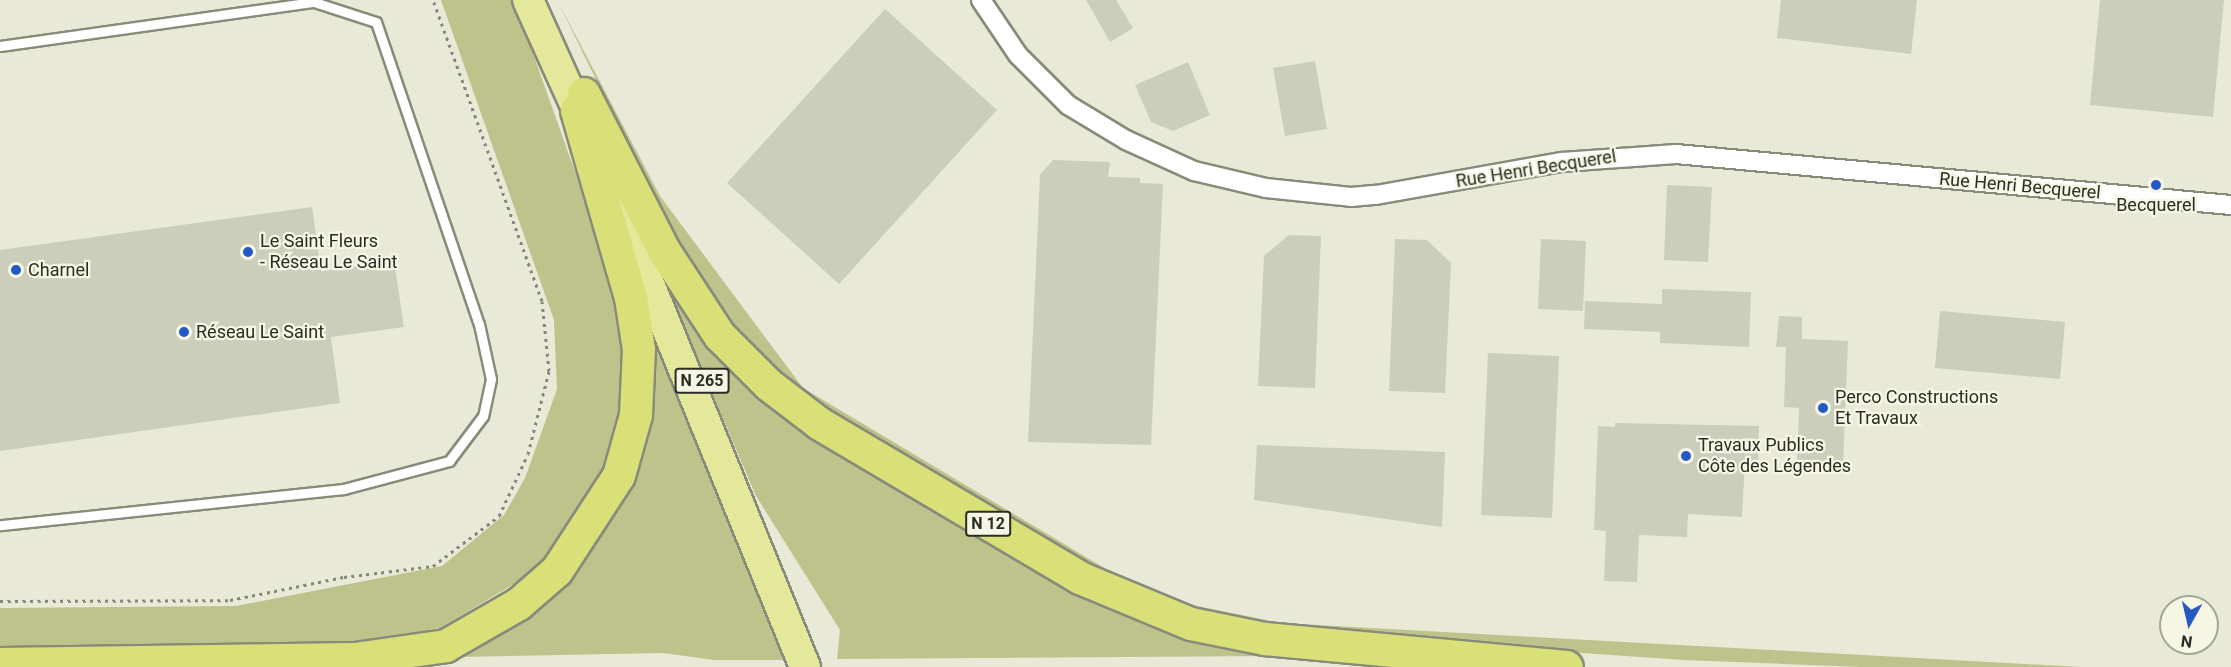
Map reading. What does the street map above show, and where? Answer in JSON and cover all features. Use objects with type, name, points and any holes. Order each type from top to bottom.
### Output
[{"type":"highway","points":[[0,664],[355,659],[446,646],[519,604],[557,571],[619,476],[636,415],[639,350],[631,298],[579,95]]},
{"type":"highway","name":"N 12","points":[[579,95],[665,252],[720,336],[761,377],[820,424],[1070,572],[1134,604],[1201,627],[1265,639],[1567,667]]},
{"type":"main road","name":"N 265","points":[[528,0],[579,95],[821,667]]},
{"type":"main road","name":"N 265","points":[[544,0],[579,95],[805,667]]},
{"type":"street","name":"Rue Henri Becquerel","points":[[981,0],[1018,55],[1068,105],[1126,140],[1194,171],[1266,188],[1352,197],[1376,195],[1562,162],[1676,154],[2231,205]]},
{"type":"lane","points":[[0,46],[314,2],[376,22],[479,324],[490,379],[483,416],[449,461],[344,489],[0,525]]},
{"type":"path","points":[[0,601],[230,600],[344,577],[433,566],[499,516],[528,454],[549,371],[542,301],[434,0]]},
{"type":"green space","points":[[441,0],[514,0],[612,276],[625,349],[618,444],[579,519],[527,576],[440,628],[366,642],[282,647],[0,651],[0,608],[236,606],[442,566],[504,515],[525,478],[557,389],[554,320]]},
{"type":"green space","points":[[557,0],[660,196],[803,388],[1153,597],[1280,623],[2081,667],[1860,667],[1684,660],[1451,644],[1259,626],[1137,598],[779,385],[687,265]]},
{"type":"green space","points":[[620,248],[789,660],[714,660],[663,653],[458,657],[456,650],[491,631],[635,453]]},
{"type":"green space","points":[[650,248],[691,307],[872,465],[1278,656],[837,659],[840,630],[756,496]]},
{"type":"building","points":[[1086,0],[1116,0],[1133,28],[1110,42]]},
{"type":"building","points":[[1781,0],[1917,0],[1911,54],[1777,38]]},
{"type":"building","points":[[2100,0],[2224,0],[2213,117],[2090,105]]},
{"type":"building","points":[[885,9],[997,110],[839,284],[727,183]]},
{"type":"building","points":[[1315,61],[1327,129],[1285,136],[1273,68]]},
{"type":"building","points":[[1188,62],[1210,115],[1173,131],[1151,122],[1135,85]]},
{"type":"building","points":[[1053,160],[1110,162],[1108,177],[1140,178],[1140,183],[1163,184],[1151,445],[1028,442],[1040,175]]},
{"type":"building","points":[[1667,185],[1712,187],[1708,262],[1664,260]]},
{"type":"building","name":"Réseau Le Saint","points":[[312,207],[321,271],[394,260],[404,327],[331,337],[340,403],[0,451],[0,250]]},
{"type":"building","points":[[1289,235],[1321,236],[1315,388],[1258,386],[1264,256]]},
{"type":"building","points":[[1395,239],[1427,240],[1451,263],[1445,393],[1389,391]]},
{"type":"building","points":[[1541,239],[1586,241],[1583,311],[1538,309]]},
{"type":"building","points":[[1662,289],[1751,292],[1749,347],[1660,343],[1660,332],[1584,329],[1585,301],[1662,304]]},
{"type":"building","points":[[1940,311],[2065,322],[2060,379],[1935,368]]},
{"type":"building","points":[[1779,316],[1802,317],[1802,339],[1848,341],[1843,466],[1797,465],[1799,408],[1784,407],[1786,347],[1776,347]]},
{"type":"building","points":[[1488,353],[1559,356],[1552,518],[1481,515]]},
{"type":"building","points":[[1615,423],[1759,426],[1758,462],[1745,462],[1742,517],[1688,514],[1687,537],[1639,535],[1637,582],[1604,581],[1606,531],[1594,530],[1598,426],[1615,427]]},
{"type":"building","points":[[1257,445],[1445,452],[1442,527],[1254,500]]},
{"type":"place","name":"Becquerel","points":[[2156,185]]},
{"type":"place","name":"Le Saint Fleurs - Réseau Le Saint","points":[[248,252]]},
{"type":"place","name":"Charnel","points":[[16,270]]},
{"type":"place","name":"Réseau Le Saint","points":[[184,332]]},
{"type":"place","name":"Perco Constructions Et Travaux","points":[[1823,408]]},
{"type":"place","name":"Travaux Publics Côte des Légendes","points":[[1686,456]]}]
